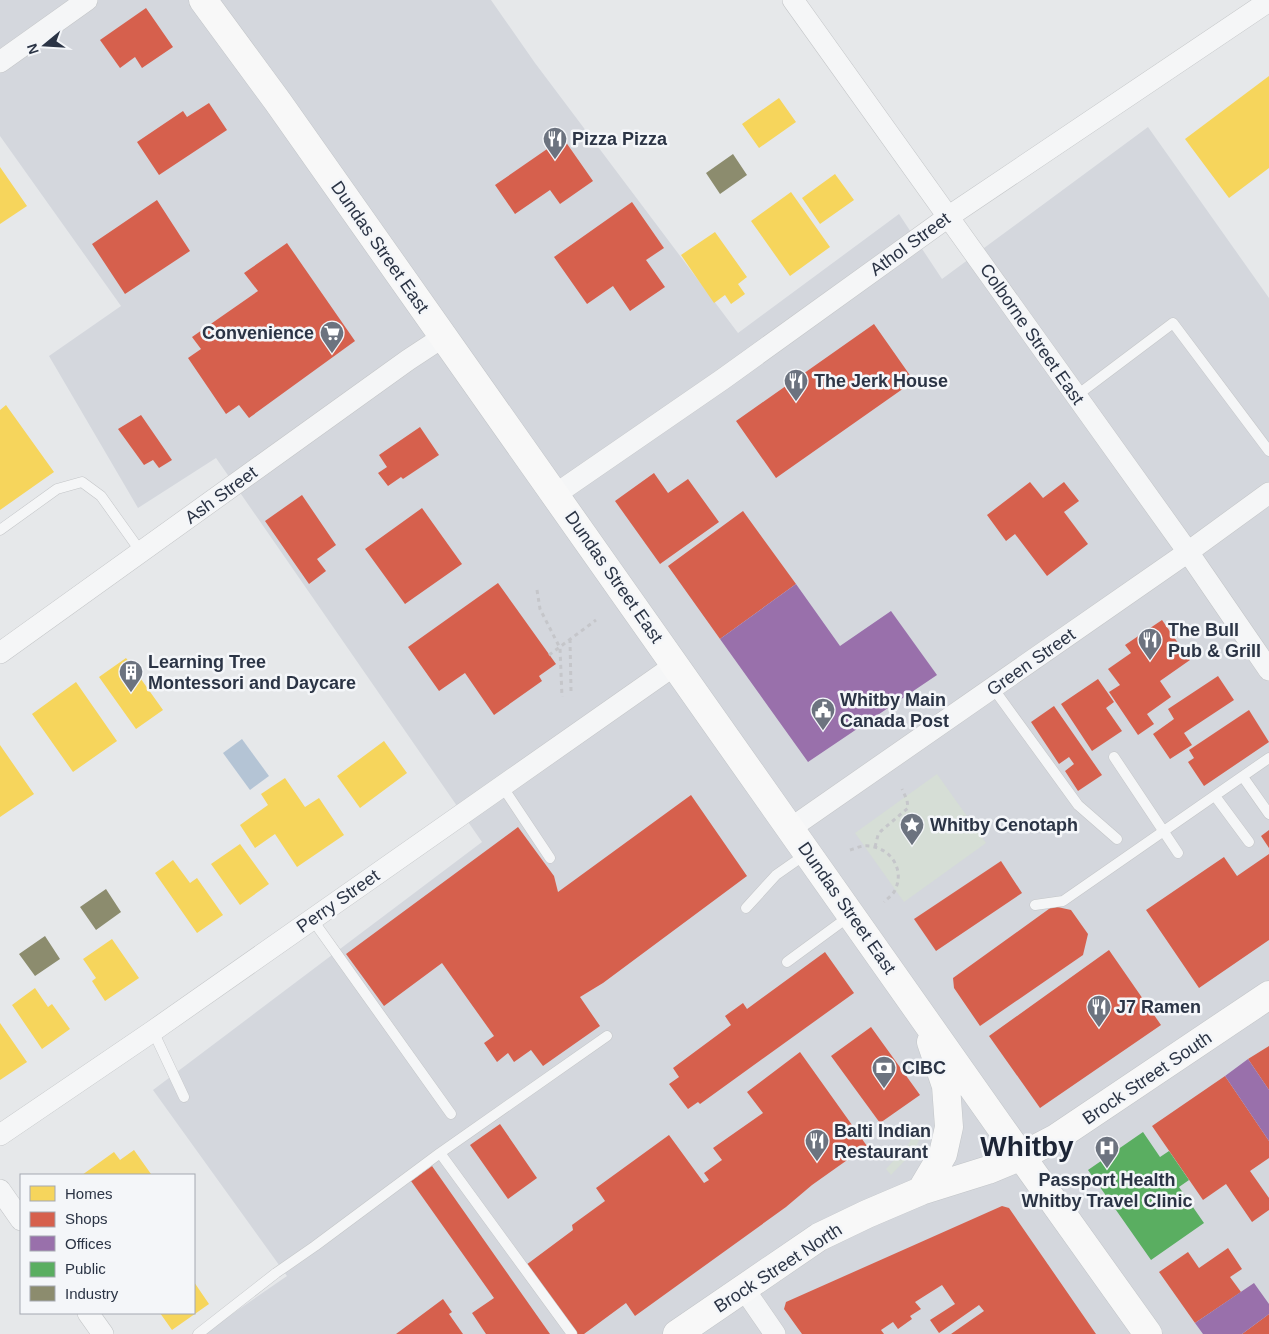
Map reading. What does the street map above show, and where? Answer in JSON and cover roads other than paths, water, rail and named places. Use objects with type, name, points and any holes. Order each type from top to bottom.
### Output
[{"type":"main road","name":"Dundas Street East","points":[[203,0],[278,102],[556,494],[1148,1334]]},
{"type":"main road","name":"Brock Street South","points":[[1022,1156],[1056,1138],[1269,994]]},
{"type":"main road","points":[[921,1191],[943,1154],[949,1127],[946,1086],[922,1015]]},
{"type":"main road","name":"Brock Street North","points":[[677,1334],[819,1238],[866,1214],[921,1191],[988,1170],[1022,1156]]},
{"type":"street","points":[[0,62],[87,0]]},
{"type":"street","name":"Colborne Street East","points":[[793,0],[1188,552],[1269,670]]},
{"type":"street","name":"Athol Street","points":[[556,494],[723,378],[948,217],[1269,1]]},
{"type":"street","name":"Ash Street","points":[[0,653],[408,360],[443,337]]},
{"type":"street","name":"Green Street","points":[[791,828],[1188,552],[1269,493]]},
{"type":"street","name":"Perry Street","points":[[0,1136],[676,664]]},
{"type":"street","points":[[0,1190],[20,1219]]},
{"type":"street","points":[[744,1290],[775,1334]]},
{"type":"street","points":[[89,1314],[103,1334]]},
{"type":"lane","points":[[1076,396],[1173,323],[1269,451]]},
{"type":"lane","points":[[0,530],[57,489],[82,482],[101,496],[141,552]]},
{"type":"lane","points":[[993,688],[1078,805],[1117,839]]},
{"type":"lane","points":[[1114,757],[1178,852]]},
{"type":"lane","points":[[1034,905],[1063,901],[1269,758]]},
{"type":"lane","points":[[1243,777],[1269,814]]},
{"type":"lane","points":[[502,786],[550,858]]},
{"type":"lane","points":[[1215,796],[1249,842]]},
{"type":"lane","points":[[746,908],[776,875],[808,852]]},
{"type":"lane","points":[[787,962],[851,915]]},
{"type":"lane","points":[[312,919],[451,1114]]},
{"type":"lane","points":[[153,1031],[184,1097]]},
{"type":"lane","points":[[198,1334],[276,1273],[440,1152],[607,1036]]},
{"type":"lane","points":[[440,1152],[572,1334]]},
{"type":"water","points":[[242,739],[269,776],[250,790],[223,753]]},
{"type":"place","name":"Pizza Pizza","points":[[555,160]]},
{"type":"place","name":"Convenience","points":[[332,354]]},
{"type":"place","name":"The Jerk House","points":[[796,402]]},
{"type":"place","name":"The Bull Pub & Grill","points":[[1150,661]]},
{"type":"place","name":"Learning Tree Montessori and Daycare","points":[[131,693]]},
{"type":"place","name":"Whitby Main Canada Post","points":[[823,731]]},
{"type":"place","name":"Whitby Cenotaph","points":[[912,846]]},
{"type":"place","name":"J7 Ramen","points":[[1099,1028]]},
{"type":"place","name":"CIBC","points":[[884,1089]]},
{"type":"place","name":"Balti Indian Restaurant","points":[[817,1162]]},
{"type":"place","name":"Passport Health Whitby Travel Clinic","points":[[1107,1169]]},
{"type":"district","name":"Whitby","points":[[1027,1146]]}]
